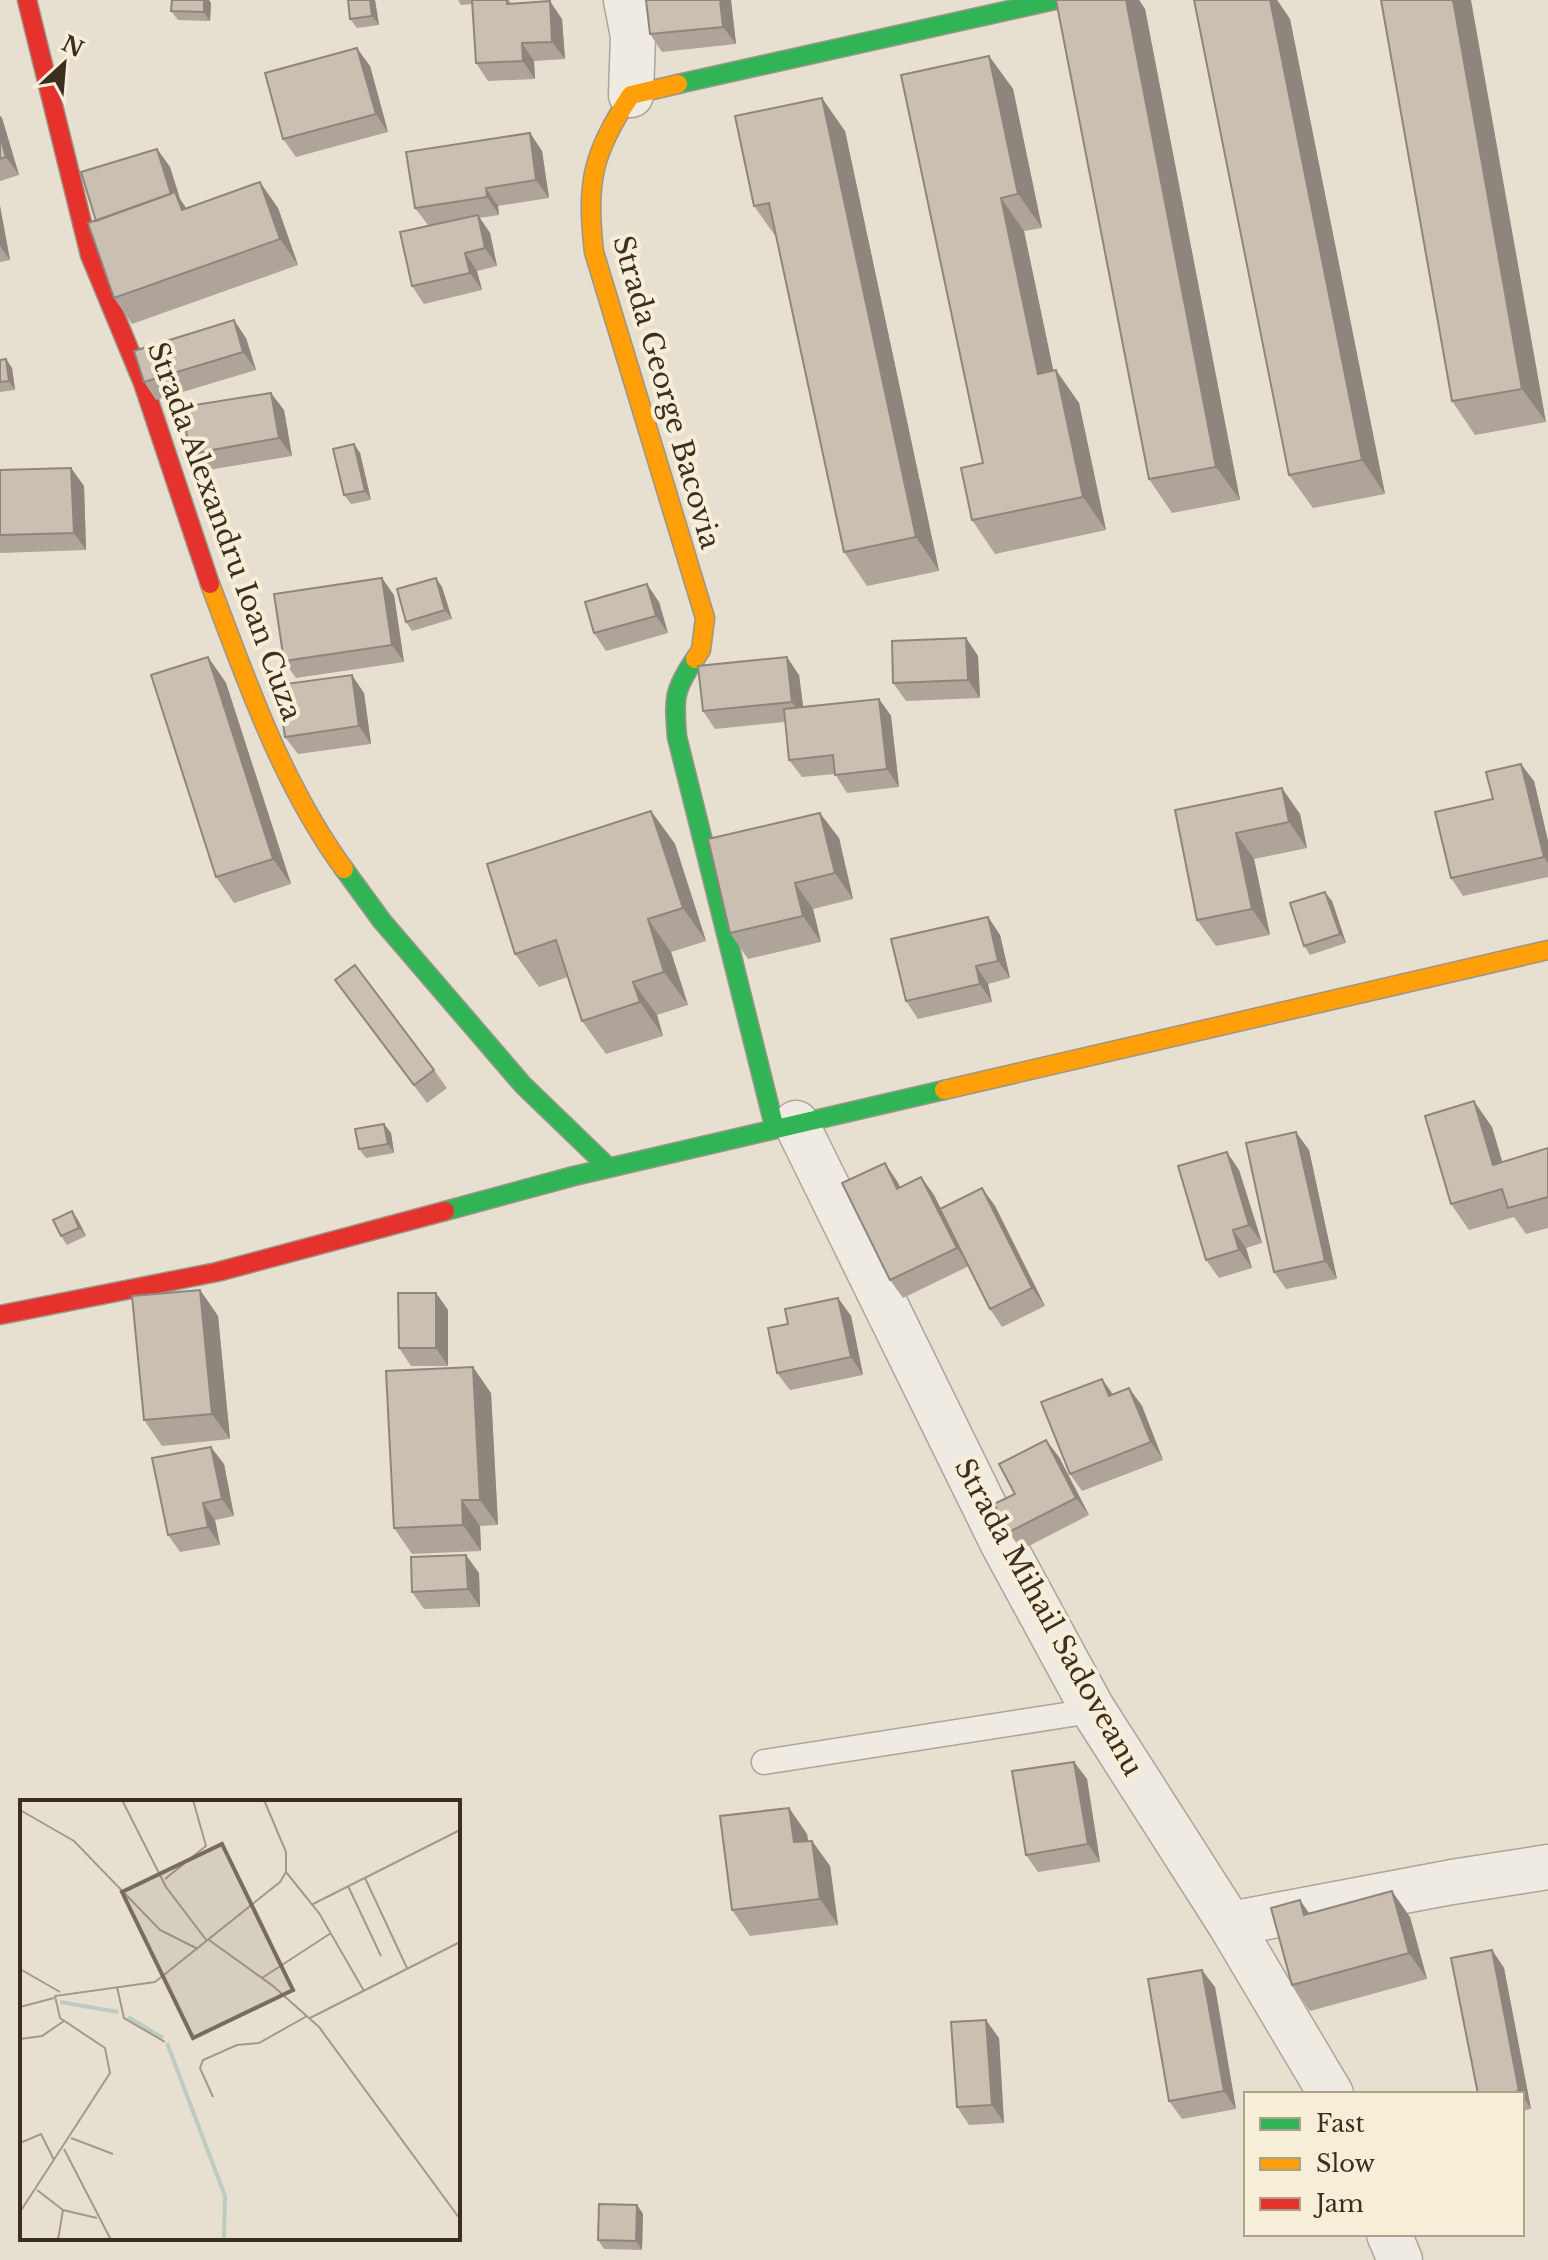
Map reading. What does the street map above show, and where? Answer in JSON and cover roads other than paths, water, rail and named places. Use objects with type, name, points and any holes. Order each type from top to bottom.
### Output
[{"type":"street","name":"Strada Alexandru Ioan Cuza","points":[[27,0],[90,255],[143,383],[205,571],[256,705],[286,772],[320,836],[382,921],[523,1085],[609,1168]]},
{"type":"street","points":[[626,0],[633,36],[631,95],[1055,0]]},
{"type":"street","name":"Strada George Bacovia","points":[[631,95],[612,120],[597,152],[589,180],[588,208],[594,252],[705,618],[701,650],[679,683],[675,707],[677,737],[786,1126]]},
{"type":"street","points":[[0,1315],[217,1272],[609,1168],[1548,950]]},
{"type":"street","name":"Strada Mihail Sadoveanu","points":[[786,1126],[1003,1544],[1092,1708],[1230,1924],[1330,2092]]},
{"type":"street","points":[[1230,1924],[1548,1867]]},
{"type":"street","points":[[1390,2236],[1400,2260]]},
{"type":"lane","points":[[764,1762],[1072,1714],[1092,1708]]}]
